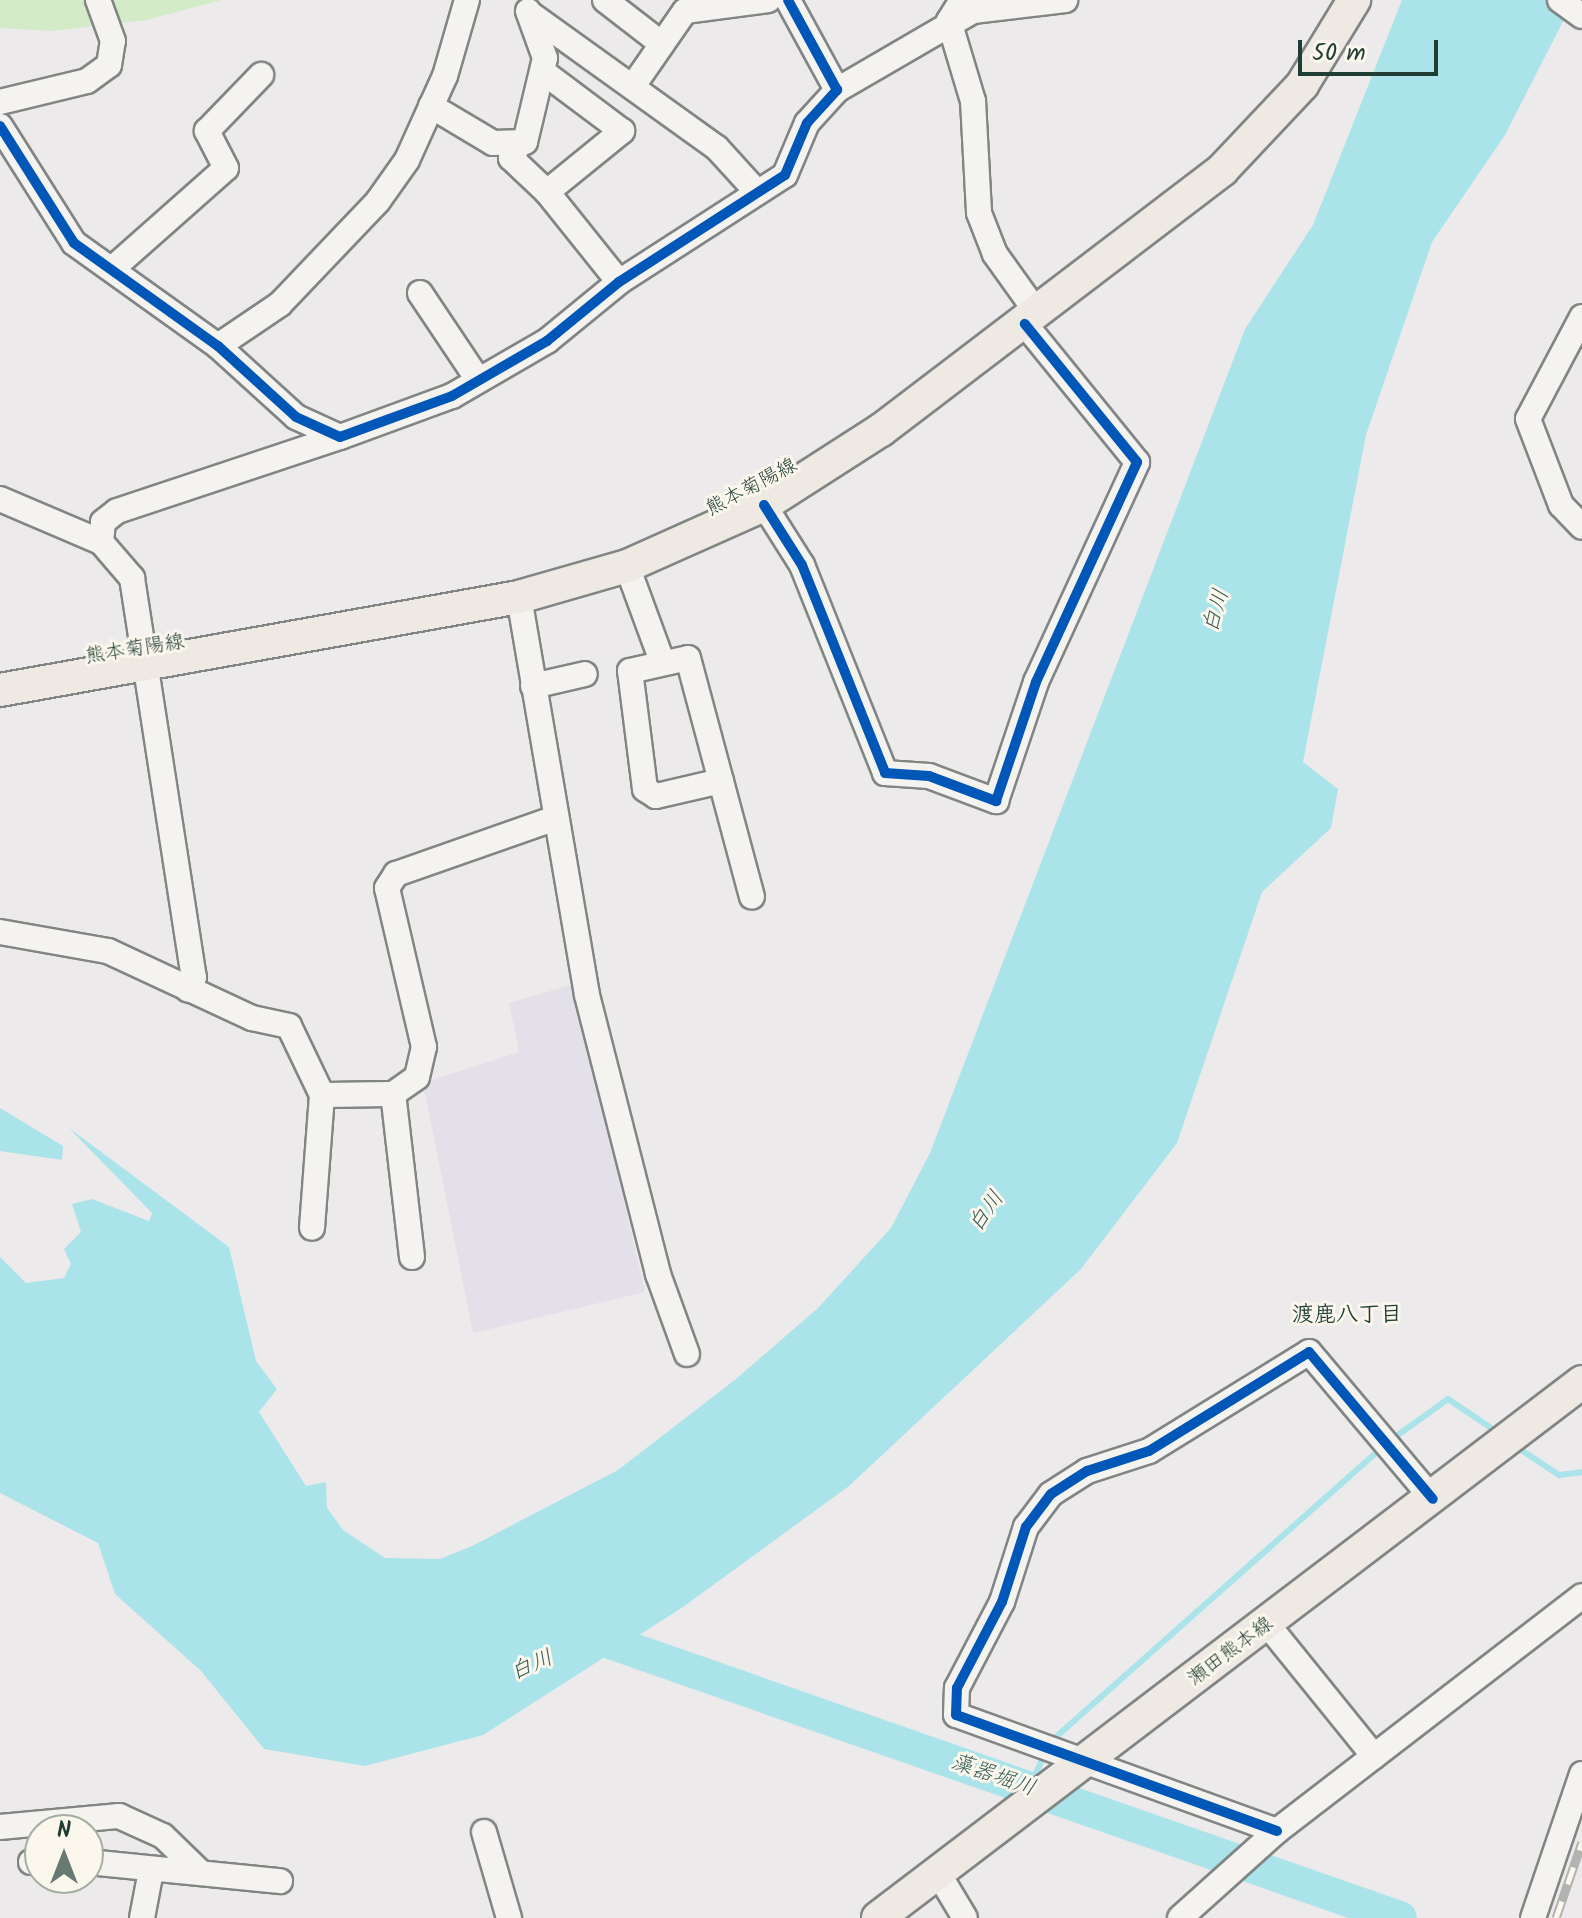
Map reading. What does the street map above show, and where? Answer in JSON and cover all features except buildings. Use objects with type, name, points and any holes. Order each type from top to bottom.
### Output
[{"type":"main road","name":"熊本菊陽線","points":[[0,690],[147,667],[519,597],[627,566],[764,505],[1031,319],[1269,125],[1315,69],[1354,0]]},
{"type":"main road","name":"瀬田熊本線","points":[[878,1918],[1012,1819],[1077,1764],[1433,1499],[1582,1382]]},
{"type":"street","points":[[0,102],[87,81],[109,65],[113,41],[98,0]]},
{"type":"street","points":[[218,346],[280,304],[378,201],[407,160],[431,106],[467,0]]},
{"type":"street","points":[[605,0],[662,44]]},
{"type":"street","points":[[633,86],[684,6],[768,0]]},
{"type":"street","points":[[788,0],[837,90]]},
{"type":"street","points":[[764,505],[802,565],[885,773],[929,776],[996,801],[1036,682],[1137,462],[1031,319],[984,232],[973,101],[949,21],[962,0]]},
{"type":"street","points":[[101,542],[103,522],[117,511],[340,437],[452,396],[477,378],[547,341],[619,282],[785,175],[807,123],[837,90],[949,21],[986,9],[1065,0]]},
{"type":"street","points":[[1560,0],[1582,16]]},
{"type":"street","points":[[528,6],[717,148],[757,192]]},
{"type":"street","points":[[528,6],[543,72],[531,135],[518,146],[511,158],[547,192],[619,282]]},
{"type":"street","points":[[543,72],[622,131]]},
{"type":"street","points":[[112,269],[226,168],[207,131],[261,75]]},
{"type":"street","points":[[547,192],[656,102]]},
{"type":"street","points":[[431,106],[484,139],[518,146]]},
{"type":"street","points":[[0,126],[54,219],[112,269],[218,346],[296,417],[340,437]]},
{"type":"street","points":[[420,293],[477,378]]},
{"type":"street","points":[[1582,317],[1528,419],[1561,505],[1582,527]]},
{"type":"street","points":[[0,499],[101,542],[132,578],[194,977],[188,990]]},
{"type":"street","points":[[627,566],[662,661]]},
{"type":"street","points":[[519,597],[553,819],[587,995],[658,1274],[687,1354]]},
{"type":"street","points":[[721,781],[656,796],[645,789],[630,671],[662,661],[688,658],[721,781],[752,897]]},
{"type":"street","points":[[533,686],[585,674]]},
{"type":"street","points":[[322,1095],[393,1094],[417,1077],[424,1047],[389,910],[396,874],[553,819]]},
{"type":"street","points":[[0,932],[108,951],[188,990],[289,1026],[322,1095],[312,1228]]},
{"type":"street","points":[[393,1094],[412,1257]]},
{"type":"street","points":[[1277,1831],[1077,1764],[956,1715],[953,1703],[1002,1602],[1026,1527],[1051,1494],[1087,1471],[1149,1451],[1309,1352],[1433,1499]]},
{"type":"street","points":[[1180,1918],[1277,1831],[1582,1596]]},
{"type":"street","points":[[1267,1624],[1374,1756]]},
{"type":"street","points":[[1533,1918],[1582,1774]]},
{"type":"street","points":[[0,1827],[119,1816],[163,1836],[199,1871]]},
{"type":"street","points":[[484,1832],[509,1918]]},
{"type":"street","points":[[104,1864],[280,1881]]},
{"type":"street","points":[[142,1918],[151,1871]]},
{"type":"street","points":[[938,1873],[965,1918]]},
{"type":"shaded area","points":[[574,984],[645,1292],[473,1333],[423,1083],[519,1052],[509,1003]]},
{"type":"green space","points":[[0,0],[221,0],[147,20],[52,31],[0,28]]},
{"type":"water","name":"白川","points":[[1402,0],[1574,0],[1505,135],[1432,242],[1366,435],[1303,762],[1338,789],[1331,828],[1262,892],[1177,1143],[1081,1269],[849,1486],[683,1607],[483,1735],[365,1766],[264,1749],[201,1671],[115,1594],[98,1543],[0,1493],[0,1257],[26,1283],[64,1278],[71,1264],[64,1249],[81,1232],[72,1204],[92,1199],[149,1221],[152,1213],[69,1128],[229,1247],[256,1361],[277,1389],[259,1412],[306,1486],[326,1482],[327,1508],[343,1530],[385,1558],[440,1559],[472,1546],[618,1470],[736,1379],[818,1308],[891,1228],[930,1153],[1245,329],[1313,225]]},
{"type":"water","points":[[0,1108],[63,1146],[62,1160],[0,1151]]},
{"type":"waterway","points":[[1391,1440],[1448,1399],[1500,1434]]},
{"type":"waterway","points":[[1515,1446],[1559,1475],[1582,1472]]},
{"type":"waterway","points":[[1048,1744],[1382,1447]]},
{"type":"waterway","name":"藻器堀川","points":[[587,1634],[1400,1918]]},
{"type":"waterway","points":[[1035,1776],[1044,1755]]},
{"type":"railway","points":[[1556,1918],[1582,1842]]},
{"type":"cycle path","points":[[0,126],[74,243],[218,346],[296,417],[340,437],[452,396],[547,341],[619,282],[785,175],[807,123],[837,90],[788,0]]},
{"type":"cycle path","points":[[764,505],[802,565],[885,773],[929,776],[996,801],[1036,682],[1137,462],[1025,324]]},
{"type":"cycle path","points":[[1277,1831],[956,1715],[957,1688],[1002,1602],[1026,1527],[1051,1494],[1087,1471],[1149,1451],[1309,1352],[1433,1499]]},
{"type":"district","name":"渡鹿八丁目","points":[[1347,1316]]}]
